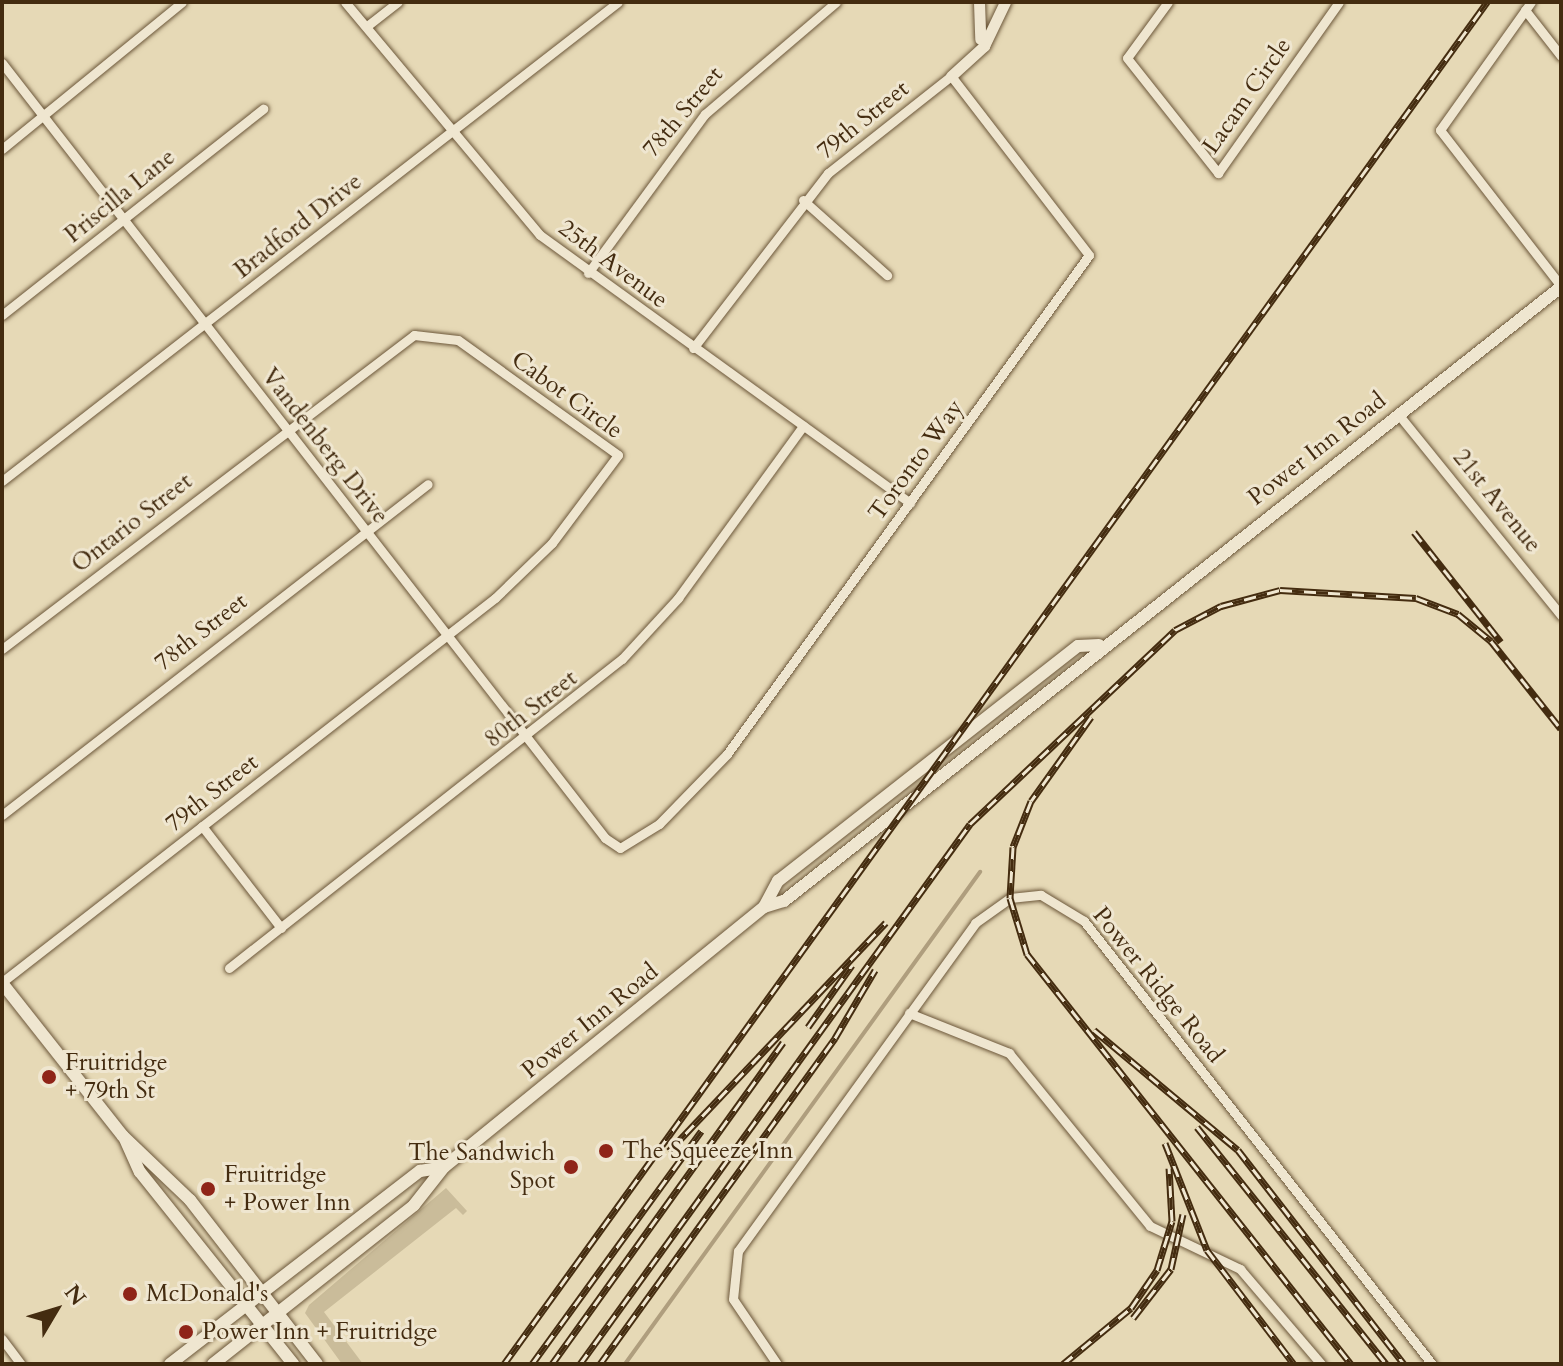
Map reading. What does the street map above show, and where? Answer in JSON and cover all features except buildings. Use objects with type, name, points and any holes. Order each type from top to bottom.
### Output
[{"type":"main road","name":"Power Inn Road","points":[[213,1364],[414,1205],[444,1167],[764,907],[784,901],[1091,661],[1099,645],[1561,287]]},
{"type":"main road","name":"Power Inn Road","points":[[764,907],[778,881],[1078,646],[1099,645]]},
{"type":"main road","points":[[2,982],[123,1136],[181,1190],[317,1364]]},
{"type":"main road","points":[[123,1136],[140,1172],[293,1364]]},
{"type":"main road","name":"Power Inn Road","points":[[170,1364],[420,1171],[444,1167]]},
{"type":"street","points":[[2,149],[182,2]]},
{"type":"street","name":"25th Avenue","points":[[345,2],[514,210],[588,273],[910,503]]},
{"type":"street","points":[[367,26],[398,2]]},
{"type":"street","name":"Bradford Drive","points":[[2,481],[618,2]]},
{"type":"street","name":"78th Street","points":[[588,273],[705,114],[836,2]]},
{"type":"street","points":[[975,55],[979,2]]},
{"type":"street","points":[[951,76],[975,55],[1005,2]]},
{"type":"street","name":"Lacam Circle","points":[[1168,2],[1127,58],[1218,173],[1339,2]]},
{"type":"street","points":[[1561,56],[1528,6],[1440,130],[1561,287]]},
{"type":"street","name":"Vandenberg Drive","points":[[2,63],[527,738],[620,848]]},
{"type":"street","name":"79th Street","points":[[693,348],[803,200],[847,155],[951,76]]},
{"type":"street","name":"Toronto Way","points":[[620,848],[636,844],[708,778],[1089,255],[951,76]]},
{"type":"street","name":"Priscilla Lane","points":[[2,315],[263,109]]},
{"type":"street","points":[[803,200],[887,275]]},
{"type":"street","name":"Cabot Circle","points":[[286,428],[394,344],[435,333],[458,340],[618,455],[552,543],[447,635]]},
{"type":"street","name":"21st Avenue","points":[[1398,414],[1561,615]]},
{"type":"street","name":"80th Street","points":[[229,968],[527,738],[651,630],[803,426]]},
{"type":"street","name":"Ontario Street","points":[[2,649],[286,428]]},
{"type":"street","name":"78th Street","points":[[2,815],[428,484]]},
{"type":"street","name":"79th Street","points":[[2,982],[447,635]]},
{"type":"street","points":[[202,826],[281,928]]},
{"type":"street","name":"Power Ridge Road","points":[[777,1364],[733,1299],[738,1251],[909,1013],[993,906],[1016,896],[1065,904],[1432,1364]]},
{"type":"street","points":[[909,1013],[1009,1053],[1150,1226],[1240,1269],[1321,1364]]},
{"type":"street","points":[[2,1339],[21,1364]]},
{"type":"shaded area","points":[[446,1188],[467,1211],[463,1215],[456,1208],[324,1312],[363,1364],[342,1364],[305,1313],[309,1305]]},
{"type":"waterway","points":[[625,1364],[980,872]]},
{"type":"railway","points":[[504,1364],[1487,2]]},
{"type":"railway","points":[[1414,532],[1501,642]]},
{"type":"railway","points":[[580,1364],[970,824],[1175,630],[1221,606],[1280,590],[1416,598],[1458,614],[1491,641],[1561,729]]},
{"type":"railway","points":[[1091,717],[1031,801],[1013,847],[1010,898],[1027,954],[1351,1364]]},
{"type":"railway","points":[[669,1151],[886,922]]},
{"type":"railway","points":[[808,1027],[852,965]]},
{"type":"railway","points":[[600,1364],[835,1038],[875,970]]},
{"type":"railway","points":[[1094,1030],[1238,1150],[1404,1364]]},
{"type":"railway","points":[[552,1364],[783,1042]]},
{"type":"railway","points":[[1197,1127],[1386,1364]]},
{"type":"railway","points":[[532,1364],[701,1131]]},
{"type":"railway","points":[[1165,1143],[1207,1250],[1294,1364]]},
{"type":"railway","points":[[1063,1364],[1131,1308],[1157,1270],[1172,1221],[1169,1168]]},
{"type":"railway","points":[[1133,1318],[1171,1269],[1183,1214]]},
{"type":"place","name":"Fruitridge + 79th St","points":[[49,1077]]},
{"type":"place","name":"The Squeeze Inn","points":[[606,1151]]},
{"type":"place","name":"The Sandwich Spot","points":[[571,1167]]},
{"type":"place","name":"Fruitridge + Power Inn","points":[[208,1189]]},
{"type":"place","name":"McDonald's","points":[[130,1294]]},
{"type":"place","name":"Power Inn + Fruitridge","points":[[186,1332]]}]
